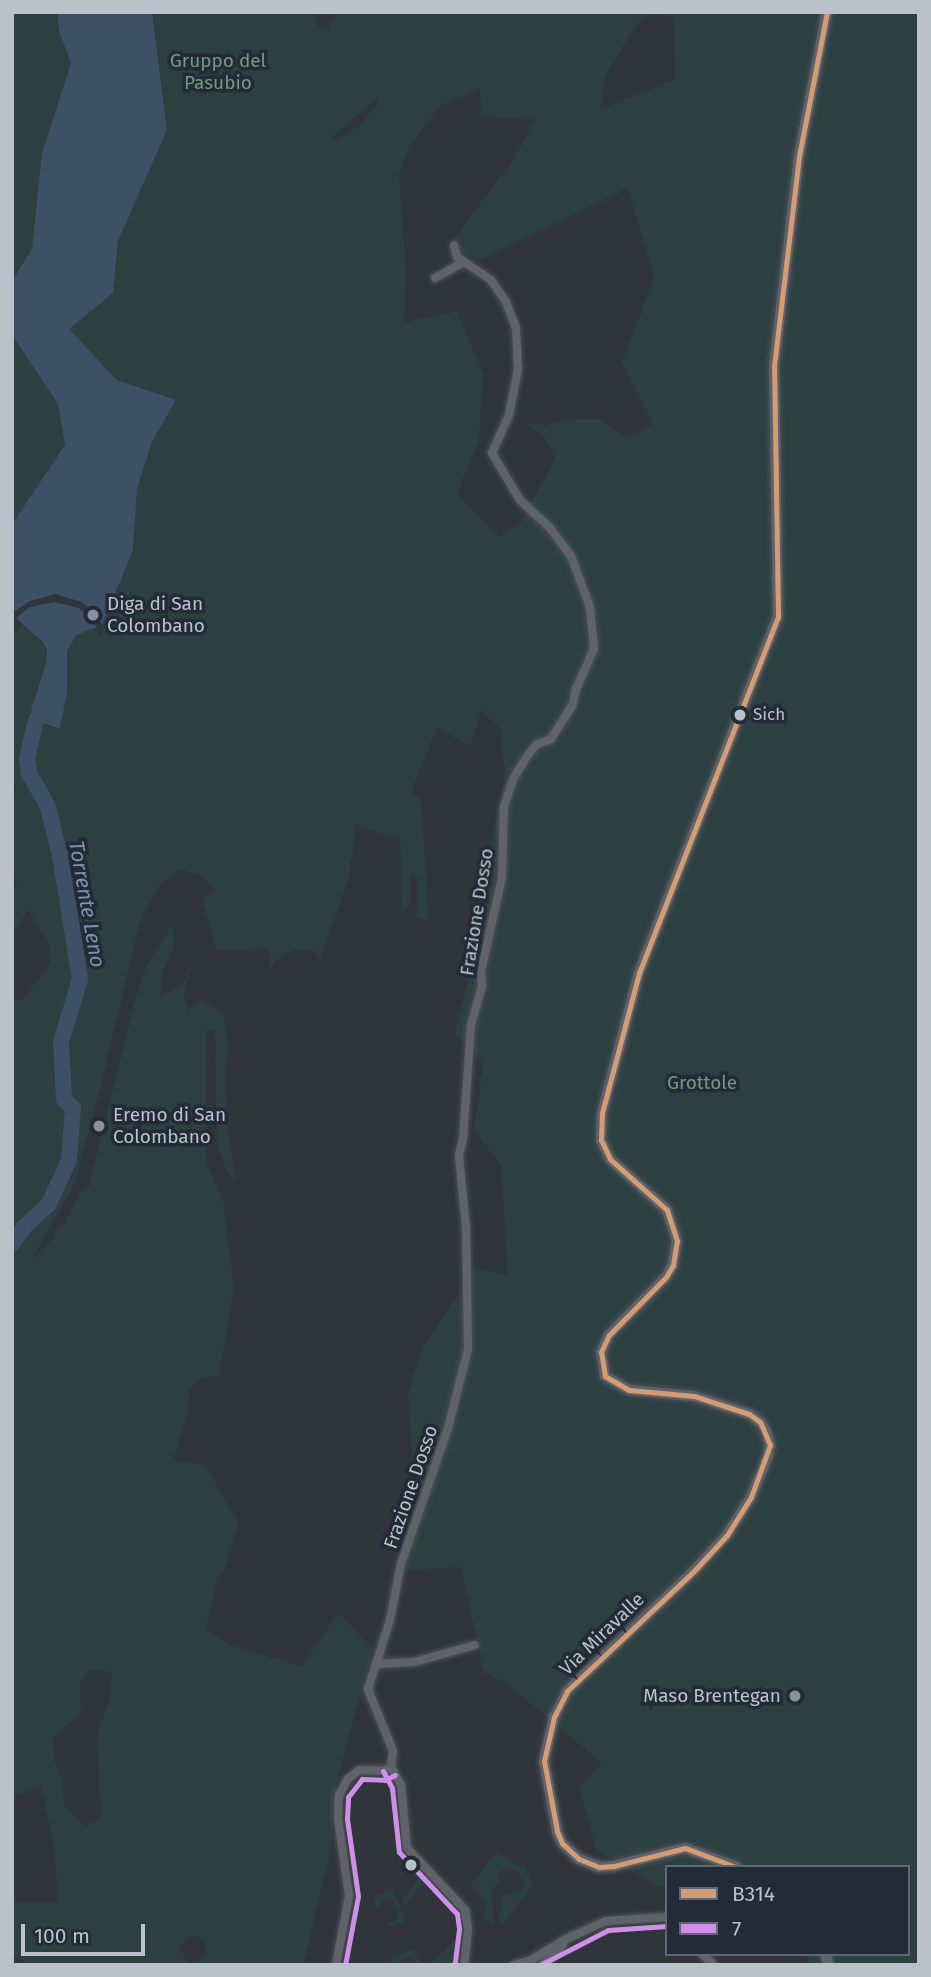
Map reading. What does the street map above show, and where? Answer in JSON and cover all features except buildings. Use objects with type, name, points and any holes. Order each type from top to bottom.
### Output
[{"type":"street","name":"Via Miravalle","points":[[732,1865],[685,1848],[614,1866],[599,1867],[579,1859],[562,1843],[557,1831],[544,1761],[554,1717],[568,1692],[693,1572],[727,1535],[751,1497],[768,1456],[769,1439],[760,1422],[749,1414],[713,1400],[629,1390],[605,1376],[601,1365],[601,1352],[609,1335],[673,1265],[677,1241],[667,1210],[610,1159],[601,1140],[602,1113],[639,973],[778,617],[774,366],[799,156],[827,12]]},
{"type":"street","name":"Frazione Dosso","points":[[454,245],[457,257],[491,280],[506,302],[516,328],[518,369],[509,415],[492,453],[520,500],[551,528],[571,555],[590,607],[594,649],[576,689],[573,704],[560,727],[551,739],[536,745],[528,755],[513,779],[504,807],[502,877],[481,972],[482,986],[471,1025],[463,1139],[459,1155],[466,1227],[468,1349],[448,1428],[401,1564],[390,1620],[369,1683],[369,1696],[393,1751],[391,1767],[401,1784],[407,1849],[465,1910],[468,1929],[463,1964]]},
{"type":"street","points":[[435,278],[464,262]]},
{"type":"street","points":[[376,1662],[414,1662],[475,1645]]},
{"type":"street","points":[[336,1965],[349,1896],[338,1819],[339,1795],[348,1779],[359,1770],[384,1771],[391,1767]]},
{"type":"street","points":[[514,1965],[531,1960],[566,1939],[606,1921],[665,1917]]},
{"type":"street","points":[[542,1965],[561,1948],[566,1939]]},
{"type":"green space","points":[[12,12],[57,12],[59,32],[71,63],[42,153],[32,249],[12,281]]},
{"type":"green space","points":[[152,12],[313,12],[317,26],[329,29],[333,12],[653,12],[638,23],[605,76],[601,109],[675,79],[674,20],[659,12],[919,12],[919,1965],[811,1965],[806,1956],[910,1956],[910,1865],[665,1865],[665,1888],[655,1885],[597,1851],[579,1788],[602,1763],[510,1686],[483,1671],[461,1567],[404,1570],[415,1495],[408,1394],[422,1349],[476,1267],[508,1276],[501,1166],[474,1129],[483,1064],[454,1033],[481,932],[486,865],[505,780],[500,728],[481,710],[471,746],[437,728],[411,792],[421,799],[429,919],[417,918],[417,876],[411,872],[410,904],[402,912],[400,834],[390,837],[356,824],[349,877],[320,960],[313,950],[293,951],[282,955],[270,969],[268,948],[217,951],[202,898],[215,891],[199,874],[178,870],[158,887],[140,920],[74,1185],[31,1260],[52,1240],[59,1226],[63,1226],[81,1191],[89,1187],[135,1000],[147,965],[173,924],[174,946],[163,969],[160,997],[183,985],[193,956],[184,995],[188,1010],[201,1001],[223,1013],[229,1048],[225,1072],[227,1128],[237,1183],[225,1168],[217,1142],[215,1031],[206,1030],[206,1162],[223,1200],[234,1286],[219,1375],[200,1378],[189,1389],[188,1412],[173,1460],[205,1465],[239,1524],[224,1571],[217,1579],[206,1629],[230,1645],[302,1666],[338,1613],[373,1649],[334,1791],[331,1850],[303,1965],[190,1965],[203,1960],[206,1948],[205,1940],[192,1935],[179,1947],[189,1965],[31,1965],[12,1954],[12,1901],[58,1903],[54,1844],[41,1786],[12,1797],[12,1001],[24,998],[49,966],[50,946],[28,909],[18,927],[12,927],[12,895],[17,883],[12,864],[12,812],[16,785],[12,783],[12,635],[23,624],[43,642],[47,650],[46,663],[34,698],[49,723],[60,728],[67,692],[67,651],[76,636],[86,629],[97,627],[99,636],[103,634],[102,625],[133,550],[137,489],[152,442],[176,400],[117,380],[69,329],[113,293],[118,241],[167,130]],"holes":[[[480,88],[481,116],[535,120],[511,163],[448,246],[481,260],[628,188],[654,278],[622,363],[653,424],[626,438],[600,419],[571,419],[546,425],[522,422],[543,435],[556,458],[520,523],[498,537],[457,493],[479,441],[483,373],[457,311],[404,322],[406,273],[399,174],[409,147],[440,106]],[[377,98],[378,104],[360,125],[337,141],[331,138]],[[89,1670],[112,1672],[110,1698],[97,1734],[101,1819],[85,1826],[64,1806],[63,1781],[55,1762],[52,1738],[81,1713],[80,1684]]]},
{"type":"green space","points":[[12,335],[58,404],[65,445],[12,524]]},
{"type":"green space","points":[[497,1851],[521,1867],[525,1865],[533,1884],[503,1925],[499,1924],[501,1897],[525,1888],[519,1873],[507,1868],[498,1875],[500,1882],[492,1889],[493,1923],[486,1921],[483,1912],[487,1903],[470,1886]]},
{"type":"green space","points":[[407,1858],[428,1878],[404,1906],[402,1900],[419,1878],[404,1869]]},
{"type":"green space","points":[[393,1889],[406,1922],[387,1927],[386,1924],[399,1919],[392,1898],[381,1901],[382,1906],[375,1909],[375,1896]]},
{"type":"green space","points":[[465,1929],[457,1965],[430,1965]]},
{"type":"green space","points":[[413,1949],[422,1965],[416,1965],[411,1957],[393,1965],[389,1958]]},
{"type":"water","points":[[57,12],[152,12],[167,130],[118,241],[113,293],[69,329],[117,380],[176,400],[152,442],[137,489],[133,550],[102,625],[96,613],[82,602],[55,594],[30,601],[12,613],[12,524],[65,445],[58,404],[12,335],[12,281],[32,249],[42,153],[71,63],[59,32]]},
{"type":"water","points":[[54,602],[79,608],[97,627],[76,635],[67,651],[67,692],[60,729],[36,720],[31,710],[46,663],[47,650],[43,642],[16,618],[30,607]]},
{"type":"waterway","name":"Torrente Leno","points":[[12,1244],[24,1227],[49,1204],[69,1160],[73,1108],[64,1099],[61,1042],[80,979],[60,856],[48,807],[29,773],[27,759],[36,720]]},
{"type":"transit line","name":"B314","points":[[731,1865],[685,1848],[614,1866],[599,1867],[579,1859],[562,1843],[557,1831],[544,1761],[554,1717],[567,1691],[693,1572],[727,1535],[751,1497],[770,1445],[760,1422],[749,1414],[694,1396],[629,1390],[605,1376],[601,1352],[609,1335],[666,1277],[673,1265],[677,1241],[667,1210],[610,1159],[601,1140],[602,1113],[639,973],[778,617],[774,366],[799,156],[827,12]]},
{"type":"transit line","name":"7","points":[[383,1771],[392,1788],[399,1852],[457,1914],[459,1929],[455,1964]]},
{"type":"transit line","name":"7","points":[[345,1965],[358,1896],[347,1819],[348,1797],[362,1779],[385,1780],[395,1775]]},
{"type":"transit line","name":"7","points":[[540,1965],[608,1930],[665,1926]]},
{"type":"place","name":"Diga di San Colombano","points":[[93,615]]},
{"type":"place","name":"Sich","points":[[740,715]]},
{"type":"place","name":"Eremo di San Colombano","points":[[99,1126]]},
{"type":"place","name":"Maso Brentegan","points":[[795,1696]]},
{"type":"park label","name":"Gruppo del Pasubio","points":[[218,72]]},
{"type":"park label","name":"Grottole","points":[[702,1083]]}]
